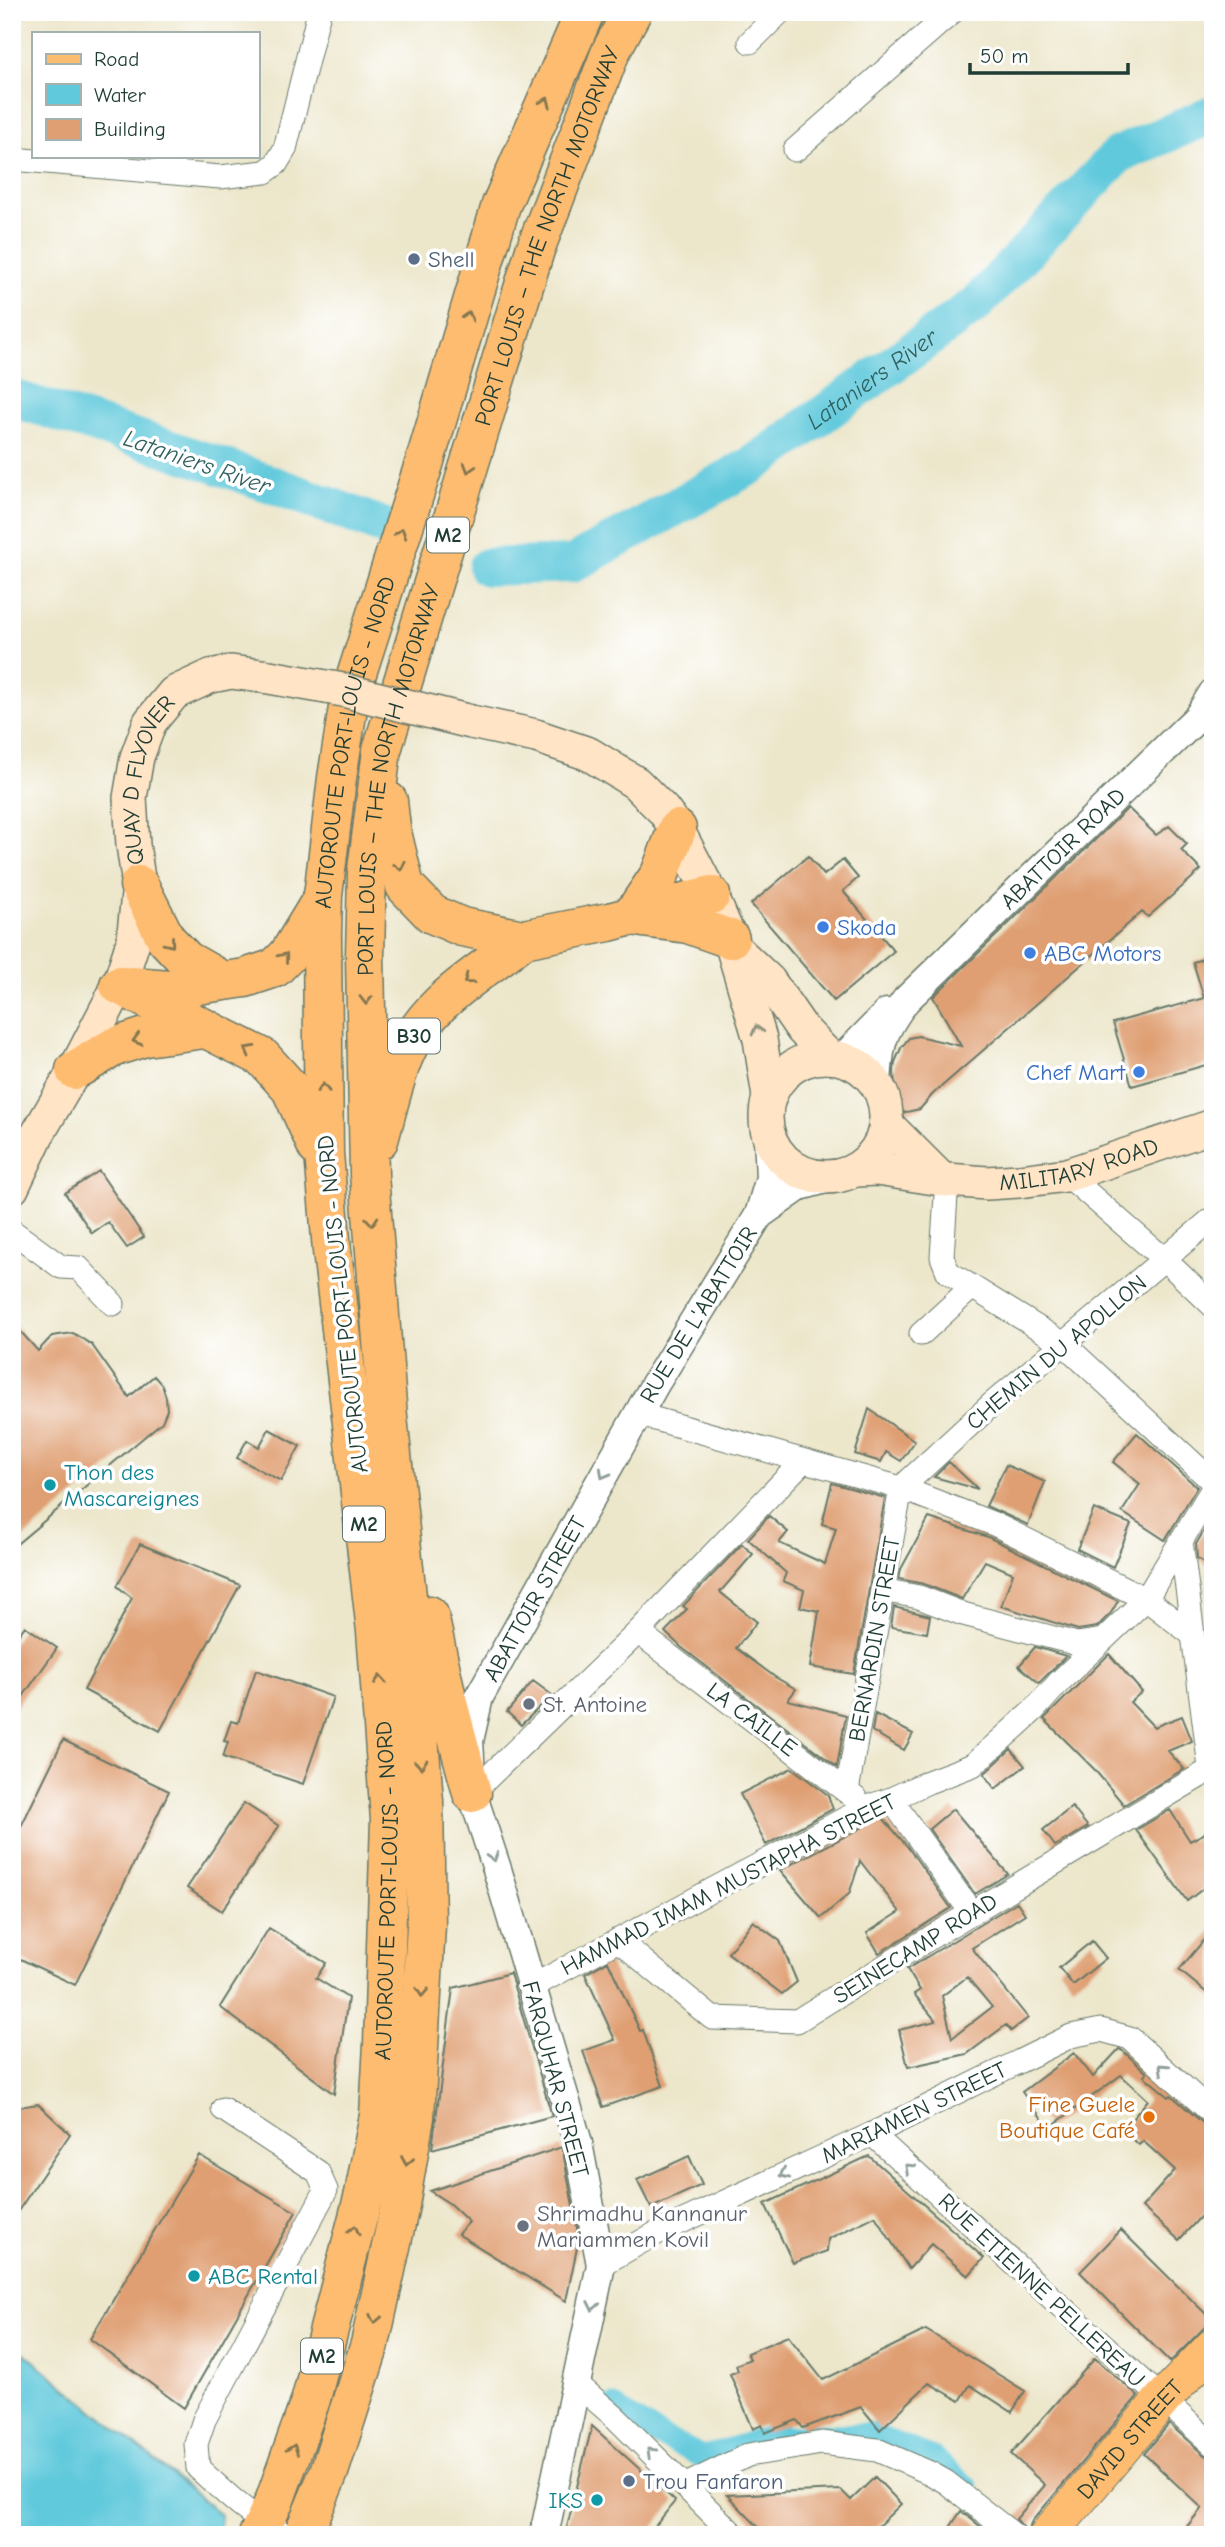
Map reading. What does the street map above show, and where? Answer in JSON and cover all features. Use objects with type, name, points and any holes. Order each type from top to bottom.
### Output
[{"type":"highway","name":"AUTOROUTE PORT-LOUIS - NORD","points":[[303,2535],[329,2472],[370,2344],[400,2205],[397,2116],[383,2044],[390,1819],[376,1632],[332,1251],[325,1165],[323,896],[350,695],[425,461],[501,205],[585,12]]},
{"type":"highway","name":"PORT LOUIS – THE NORTH MOTORWAY","points":[[369,1175],[365,956],[367,870],[382,750],[535,250],[611,51],[632,12]]},
{"type":"highway","points":[[382,750],[391,828],[405,886],[432,914],[447,922],[523,939],[631,917],[710,895]]},
{"type":"highway","points":[[631,917],[660,874],[677,829]]},
{"type":"highway","points":[[139,885],[166,939],[186,960],[223,981]]},
{"type":"highway","points":[[119,985],[170,989],[245,978],[275,968],[288,955],[323,896]]},
{"type":"highway","points":[[631,917],[688,924],[731,942]]},
{"type":"highway","name":"B30","points":[[369,1175],[404,1055],[417,1031],[434,1009],[468,978],[523,939]]},
{"type":"highway","points":[[119,985],[262,1057],[291,1089],[325,1165]]},
{"type":"highway","points":[[75,1070],[114,1047],[205,1029]]},
{"type":"highway","name":"AUTOROUTE PORT-LOUIS - NORD","points":[[269,2531],[274,2502],[311,2399],[364,2194],[397,2116],[426,1925],[424,1801],[411,1634],[388,1417],[369,1175]]},
{"type":"highway","points":[[388,1417],[449,1707],[472,1793]]},
{"type":"main road","name":"QUAY D FLYOVER","points":[[12,1188],[37,1135],[75,1070],[119,985],[133,942],[139,885],[132,845],[130,798],[137,757],[149,722],[174,693],[211,676],[232,673],[343,690],[536,736],[589,754],[636,783],[663,810],[677,829],[731,942]]},
{"type":"main road","points":[[731,942],[769,981],[802,1028],[835,1058]]},
{"type":"main road","points":[[731,942],[760,1039],[769,1097]]},
{"type":"main road","points":[[835,1058],[856,1065],[877,1085],[883,1098],[886,1124],[876,1150],[867,1161],[844,1173],[816,1177],[800,1172],[780,1156],[768,1135],[765,1116],[769,1097],[778,1080],[792,1068],[810,1059],[835,1058]]},
{"type":"main road","points":[[886,1124],[944,1180]]},
{"type":"main road","name":"MILITARY ROAD","points":[[844,1173],[877,1169],[944,1180],[988,1183],[1067,1175],[1206,1136]]},
{"type":"main road","name":"DAVID STREET","points":[[1048,2535],[1161,2400],[1213,2347]]},
{"type":"street","points":[[12,159],[220,177],[256,174],[276,164],[285,149],[319,12]]},
{"type":"street","points":[[750,42],[780,12]]},
{"type":"street","points":[[795,150],[952,12]]},
{"type":"street","name":"ABATTOIR ROAD","points":[[877,1085],[878,1050],[886,1026],[906,1000],[1198,717],[1213,693]]},
{"type":"street","name":"ABATTOIR ROAD","points":[[835,1058],[906,1000]]},
{"type":"street","name":"RUE DE L'ABATTOIR","points":[[637,1414],[759,1215],[770,1178],[768,1135]]},
{"type":"street","name":"RUE DE L'ABATTOIR","points":[[759,1215],[800,1186],[844,1173]]},
{"type":"street","points":[[1067,1175],[1213,1306]]},
{"type":"street","points":[[944,1180],[942,1257],[948,1272],[1064,1344],[1213,1482]]},
{"type":"street","name":"CHEMIN DU APOLLON","points":[[901,1488],[993,1403],[1213,1218]]},
{"type":"street","points":[[12,1231],[61,1267],[79,1268],[113,1304]]},
{"type":"street","points":[[921,1334],[972,1287]]},
{"type":"street","points":[[637,1414],[901,1488],[995,1524],[1146,1599],[1193,1636]]},
{"type":"street","name":"ABATTOIR STREET","points":[[472,1793],[469,1741],[479,1698],[637,1414]]},
{"type":"street","points":[[472,1793],[638,1632],[803,1461]]},
{"type":"street","name":"BERNARDIN STREET","points":[[847,1791],[901,1488]]},
{"type":"street","name":"HAMMAD IMAM MUSTAPHA STREET","points":[[531,1987],[867,1807],[973,1765],[1033,1711],[1146,1599],[1213,1488]]},
{"type":"street","points":[[1181,1541],[1212,1768]]},
{"type":"street","points":[[882,1590],[919,1597],[964,1614],[1077,1644],[1103,1640]]},
{"type":"street","name":"LA CAILLE","points":[[638,1632],[867,1807]]},
{"type":"street","name":"SEINECAMP ROAD","points":[[618,1940],[712,2018],[797,2021],[1212,1768]]},
{"type":"street","name":"FARQUHAR STREET","points":[[472,1793],[574,2130],[601,2265],[544,2535]]},
{"type":"street","points":[[891,1799],[971,1913]]},
{"type":"street","name":"MARIAMEN STREET","points":[[601,2265],[653,2235],[872,2134],[1071,2036],[1101,2030],[1130,2038],[1213,2114]]},
{"type":"street","points":[[223,2109],[318,2172],[326,2190],[204,2420],[196,2444],[198,2468],[269,2531]]},
{"type":"street","name":"RUE ETIENNE PELLEREAU","points":[[872,2134],[1213,2445]]},
{"type":"street","points":[[577,2384],[686,2485],[734,2535]]},
{"type":"street","points":[[686,2485],[748,2455],[822,2443],[877,2450],[946,2482],[1013,2535]]},
{"type":"water","points":[[12,2343],[221,2515],[219,2535],[12,2535]]},
{"type":"building","name":"ABC Motors","points":[[1128,808],[1156,835],[1169,826],[1187,844],[1181,850],[1201,870],[1148,917],[1142,912],[933,1094],[920,1109],[902,1113],[898,1109],[896,1099],[894,1072],[901,1048],[909,1038],[918,1036],[961,1046],[933,997]]},
{"type":"building","name":"Skoda","points":[[808,856],[824,875],[843,860],[858,878],[843,891],[894,951],[834,1001],[751,904]]},
{"type":"building","points":[[1213,956],[1213,1063],[1132,1086],[1113,1023],[1204,998],[1193,962]]},
{"type":"building","points":[[99,1171],[144,1237],[127,1248],[108,1222],[92,1233],[65,1193]]},
{"type":"building","name":"Thon des Mascareignes","points":[[12,1322],[38,1351],[52,1336],[73,1333],[92,1345],[129,1397],[154,1376],[162,1385],[167,1410],[162,1422],[12,1548]]},
{"type":"building","points":[[869,1409],[915,1441],[901,1461],[886,1452],[881,1462],[855,1454]]},
{"type":"building","points":[[269,1429],[300,1446],[281,1481],[237,1458],[247,1440],[259,1447]]},
{"type":"building","points":[[1137,1433],[1197,1487],[1165,1540],[1122,1512],[1140,1484],[1113,1462]]},
{"type":"building","points":[[949,1462],[978,1489],[934,1477]]},
{"type":"building","points":[[1006,1465],[1045,1482],[1028,1525],[986,1506]]},
{"type":"building","points":[[832,1483],[885,1498],[854,1674],[810,1667],[819,1611],[800,1607],[804,1590],[783,1581],[786,1573],[748,1539],[769,1516],[788,1532],[779,1543],[825,1564],[836,1528],[822,1524]]},
{"type":"building","points":[[1094,1509],[1131,1524],[1113,1567],[1077,1549]]},
{"type":"building","points":[[929,1518],[988,1537],[1118,1601],[1097,1627],[1078,1630],[1001,1606],[1013,1573],[985,1561],[962,1599],[924,1584],[899,1579],[901,1569]]},
{"type":"building","points":[[1205,1529],[1213,1535],[1213,1569],[1197,1558],[1196,1544]]},
{"type":"building","points":[[140,1544],[240,1585],[160,1731],[84,1690],[132,1598],[117,1586]]},
{"type":"building","points":[[742,1544],[753,1554],[720,1592],[757,1622],[736,1648],[796,1689],[788,1700],[846,1715],[837,1767],[665,1632],[687,1609],[683,1606]]},
{"type":"building","points":[[894,1607],[930,1616],[927,1633],[891,1627]]},
{"type":"building","points":[[25,1626],[57,1648],[12,1712],[12,1644]]},
{"type":"building","points":[[1035,1647],[1066,1656],[1039,1683],[1019,1666]]},
{"type":"building","points":[[1109,1654],[1142,1692],[1130,1702],[1154,1727],[1182,1716],[1192,1741],[1168,1751],[1184,1769],[1124,1805],[1094,1769],[1044,1719]]},
{"type":"building","points":[[256,1670],[333,1697],[303,1784],[223,1757],[228,1742],[224,1741],[231,1721],[238,1723]]},
{"type":"building","name":"St. Antoine","points":[[533,1681],[552,1695],[521,1725],[507,1712]]},
{"type":"building","points":[[875,1714],[913,1734],[904,1750],[872,1731]]},
{"type":"building","points":[[63,1740],[169,1791],[75,1985],[12,1955],[12,1845]]},
{"type":"building","points":[[1011,1749],[1025,1766],[995,1789],[984,1774]]},
{"type":"building","points":[[792,1768],[828,1795],[833,1809],[766,1845],[740,1794]]},
{"type":"building","points":[[244,1803],[279,1826],[222,1911],[187,1888]]},
{"type":"building","points":[[1072,1807],[1088,1827],[1055,1846],[1043,1830]]},
{"type":"building","points":[[953,1809],[1008,1874],[975,1894],[929,1829]]},
{"type":"building","points":[[1170,1810],[1190,1841],[1213,1829],[1213,1881],[1187,1901],[1136,1830]]},
{"type":"building","points":[[882,1817],[907,1846],[951,1908],[879,1953],[867,1933],[900,1912],[860,1861],[849,1894],[821,1918],[780,1870]]},
{"type":"building","points":[[1017,1902],[1025,1914],[972,1948],[1028,2018],[1011,2031],[1006,2025],[967,2054],[908,2067],[899,2030],[936,2021],[914,1994],[920,1990],[907,1969]],"holes":[[[967,1977],[992,2007],[952,2038],[942,1996]]]},
{"type":"building","points":[[753,1921],[780,1941],[797,1982],[782,1994],[728,1953]]},
{"type":"building","points":[[269,1928],[326,1963],[316,1978],[348,1998],[334,2094],[220,2007]]},
{"type":"building","points":[[1213,1929],[1213,1998],[1179,1970]]},
{"type":"building","points":[[1092,1941],[1106,1958],[1073,1985],[1059,1968]]},
{"type":"building","points":[[608,1961],[640,2031],[643,2030],[663,2086],[603,2107],[583,2051],[615,2040],[585,1974]]},
{"type":"building","points":[[510,1973],[552,2116],[432,2149],[453,1988]]},
{"type":"building","points":[[1119,2049],[1147,2073],[1144,2076],[1204,2124],[1213,2128],[1213,2203],[1179,2240],[1142,2207],[1175,2170],[1143,2141],[1139,2145],[1122,2131],[1148,2100],[1121,2075],[1049,2128],[1022,2092],[1074,2053],[1093,2077]]},
{"type":"building","points":[[38,2104],[70,2134],[12,2220],[12,2108]]},
{"type":"building","name":"Shrimadhu Kannanur Mariammen Kovil","points":[[562,2147],[579,2238],[566,2301],[458,2234],[469,2222],[450,2204],[430,2191]]},
{"type":"building","name":"ABC Rental","points":[[199,2155],[296,2212],[184,2408],[90,2339]]},
{"type":"building","points":[[689,2156],[702,2185],[651,2208],[637,2180]]},
{"type":"building","points":[[869,2156],[984,2258],[968,2276],[931,2244],[909,2269],[875,2216],[828,2239],[827,2251],[793,2263],[765,2204]]},
{"type":"building","points":[[1121,2230],[1212,2320],[1170,2362],[1080,2272]]},
{"type":"building","points":[[926,2330],[1025,2391],[1012,2412],[970,2385],[960,2401],[929,2383],[880,2430],[861,2407],[803,2428],[797,2420],[765,2433],[762,2425],[753,2429],[730,2374],[738,2371],[736,2365],[750,2359],[747,2353],[788,2336],[823,2380]]},
{"type":"building","points":[[1095,2358],[1138,2396],[1032,2521],[1027,2532],[1016,2519],[1045,2485],[1011,2454]]},
{"type":"building","points":[[1169,2424],[1204,2455],[1213,2459],[1213,2535],[1180,2535],[1202,2508],[1144,2454]]},
{"type":"building","points":[[592,2426],[675,2501],[648,2535],[565,2535]]},
{"type":"building","points":[[875,2477],[901,2504],[869,2535],[766,2535],[727,2495],[841,2490],[851,2500]]},
{"type":"building","points":[[961,2511],[991,2535],[945,2535]]},
{"type":"waterway","name":"Lataniers River","points":[[487,567],[572,564],[754,464],[975,305],[1118,155],[1213,114]]},
{"type":"waterway","name":"Lataniers River","points":[[12,398],[199,459],[382,526]]},
{"type":"waterway","points":[[613,2407],[658,2435],[703,2457],[770,2437],[870,2434],[933,2458],[967,2487]]},
{"type":"place","name":"Shell","points":[[414,259]]},
{"type":"place","name":"Skoda","points":[[823,927]]},
{"type":"place","name":"ABC Motors","points":[[1030,953]]},
{"type":"place","name":"Chef Mart","points":[[1139,1072]]},
{"type":"place","name":"Thon des Mascareignes","points":[[50,1485]]},
{"type":"place","name":"St. Antoine","points":[[529,1704]]},
{"type":"place","name":"Fine Guele Boutique Café","points":[[1149,2117]]},
{"type":"place","name":"Shrimadhu Kannanur Mariammen Kovil","points":[[523,2226]]},
{"type":"place","name":"ABC Rental","points":[[194,2276]]},
{"type":"place","name":"Trou Fanfaron","points":[[629,2481]]},
{"type":"place","name":"IKS","points":[[597,2500]]}]
